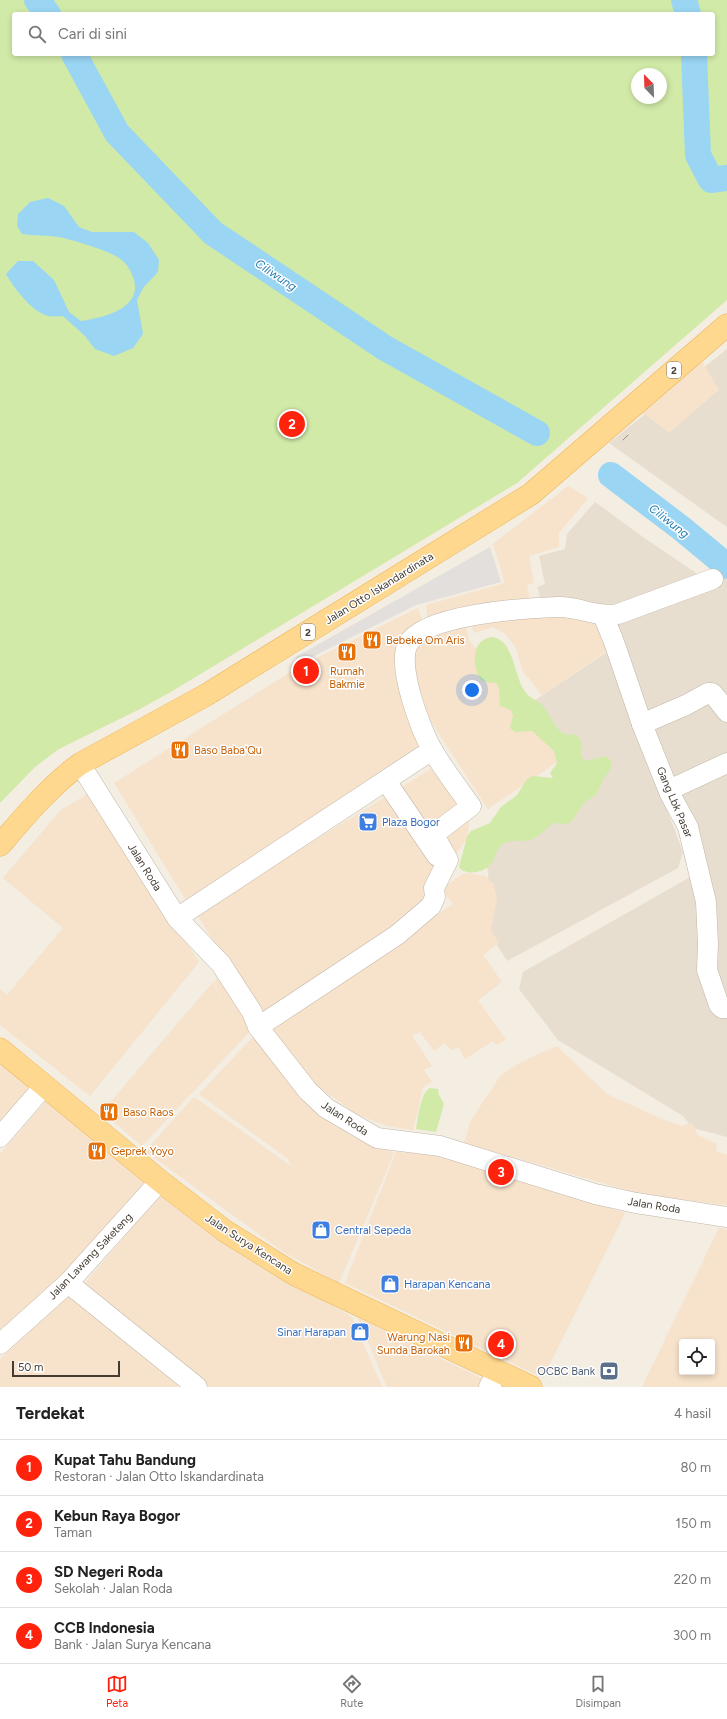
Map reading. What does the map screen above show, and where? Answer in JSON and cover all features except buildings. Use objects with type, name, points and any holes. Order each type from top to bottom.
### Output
[{"type":"main road","name":"Jalan Otto Iskandardinata","points":[[0,845],[40,799],[62,778],[80,764],[206,695],[531,494],[727,325]]},
{"type":"main road","name":"Jalan Surya Kencana","points":[[0,1049],[160,1181],[225,1231],[294,1274],[493,1379],[531,1387]]},
{"type":"street","points":[[258,1027],[396,934],[431,906],[435,897],[434,888],[448,860],[435,837],[437,832],[471,806],[432,750],[412,702],[405,658],[406,648],[413,637],[426,629],[459,618],[500,611],[560,607],[603,615],[618,614],[713,579]]},
{"type":"street","name":"Gang Lbk Pasar","points":[[603,615],[614,642],[642,724],[677,809],[688,827],[704,895],[708,944],[707,970],[721,1002]]},
{"type":"street","points":[[642,724],[686,705],[708,693],[712,693],[714,695],[727,712]]},
{"type":"street","points":[[177,918],[432,750]]},
{"type":"street","points":[[669,790],[727,762]]},
{"type":"street","name":"Jalan Roda","points":[[80,764],[177,918],[221,964],[252,1012],[258,1027],[308,1092],[326,1108],[377,1138],[440,1146],[595,1194],[636,1203],[727,1217]]},
{"type":"street","points":[[386,781],[444,868]]},
{"type":"street","points":[[0,1137],[45,1085]]},
{"type":"street","name":"Jalan Lawang Saketeng","points":[[0,1344],[68,1282],[160,1181]]},
{"type":"street","points":[[68,1282],[197,1387]]},
{"type":"shaded area","points":[[727,349],[727,527],[609,443]]},
{"type":"shaded area","points":[[702,361],[719,390],[669,433],[643,413]]},
{"type":"shaded area","points":[[568,486],[588,498],[559,533],[559,547],[529,556],[534,583],[527,585],[531,606],[428,627],[426,605],[505,583],[493,544]]},
{"type":"shaded area","points":[[595,502],[705,579],[611,612],[542,602],[537,587],[545,584],[539,556],[565,549],[567,534]]},
{"type":"shaded area","points":[[490,547],[501,582],[416,605],[300,663],[296,657]]},
{"type":"shaded area","points":[[727,574],[727,1137],[693,1128],[683,1116],[558,1040],[519,989],[523,972],[699,872],[609,626]]},
{"type":"shaded area","points":[[418,608],[424,624],[401,635],[406,689],[429,745],[187,902],[114,783],[300,666]]},
{"type":"shaded area","points":[[545,616],[605,623],[615,645],[542,696],[529,678],[524,674],[515,646],[504,633],[493,627],[474,633],[469,619]]},
{"type":"shaded area","points":[[465,621],[469,640],[563,758],[488,809],[430,720],[414,682],[411,648],[434,631]]},
{"type":"shaded area","points":[[607,652],[683,852],[678,868],[507,961],[485,926],[489,897],[488,872],[480,842],[575,785],[522,709]]},
{"type":"shaded area","points":[[431,769],[469,820],[468,837],[455,856],[437,901],[262,1018],[196,913]]},
{"type":"shaded area","points":[[89,793],[199,962],[90,1096],[0,1025],[0,989],[7,995],[63,928],[3,878],[61,810]]},
{"type":"shaded area","points":[[467,873],[485,876],[494,884],[497,899],[491,930],[499,943],[483,955],[502,982],[478,1000],[506,1040],[497,1045],[493,1041],[465,1059],[459,1047],[452,1050],[444,1043],[434,1051],[420,1032],[412,1036],[432,1066],[424,1070],[432,1082],[423,1087],[413,1130],[387,1126],[356,1114],[333,1097],[316,1087],[269,1025],[453,904],[442,889],[461,875]]},
{"type":"shaded area","points":[[221,974],[255,1026],[142,1146],[102,1112],[213,982],[226,1013],[214,982]]},
{"type":"shaded area","points":[[253,1037],[317,1114],[394,1153],[339,1283],[282,1251],[145,1151],[194,1097],[291,1166],[288,1159],[199,1094]]},
{"type":"shaded area","points":[[557,1046],[607,1094],[664,1120],[681,1126],[692,1123],[698,1135],[717,1144],[716,1151],[727,1155],[727,1205],[644,1195],[464,1143],[471,1120],[501,1075],[523,1061]]},
{"type":"shaded area","points":[[0,1063],[34,1090],[0,1128]]},
{"type":"shaded area","points":[[47,1100],[151,1186],[102,1243],[0,1331],[0,1154]]},
{"type":"shaded area","points":[[396,1152],[435,1155],[625,1213],[543,1378],[345,1283]]},
{"type":"shaded area","points":[[161,1194],[236,1248],[352,1317],[382,1387],[209,1387],[85,1283]]},
{"type":"shaded area","points":[[719,1228],[727,1230],[727,1387],[642,1387]]},
{"type":"shaded area","points":[[75,1290],[180,1383],[177,1387],[0,1387],[0,1359]]},
{"type":"shaded area","points":[[358,1318],[483,1379],[479,1387],[387,1387]]},
{"type":"green space","points":[[0,0],[727,0],[727,300],[517,483],[169,693],[59,749],[35,767],[0,803]]},
{"type":"green space","points":[[492,637],[500,640],[505,645],[513,660],[518,678],[526,693],[541,704],[559,730],[568,735],[575,734],[578,737],[581,745],[581,757],[586,761],[606,756],[611,761],[612,767],[604,778],[596,795],[585,802],[571,822],[565,824],[553,823],[533,839],[507,842],[500,846],[487,868],[479,872],[466,872],[459,867],[467,837],[471,831],[490,823],[501,807],[517,795],[527,779],[533,776],[553,778],[550,773],[557,763],[554,751],[532,731],[515,732],[510,728],[513,716],[511,710],[500,706],[499,688],[496,683],[485,682],[480,679],[477,673],[475,654],[480,643],[485,639]]},
{"type":"green space","points":[[430,1088],[438,1089],[439,1095],[444,1104],[436,1132],[416,1129],[424,1095]]},
{"type":"water","points":[[48,198],[64,206],[79,227],[92,232],[134,232],[148,243],[159,260],[158,272],[143,288],[137,300],[143,334],[133,348],[114,356],[95,349],[85,336],[63,316],[48,316],[42,314],[30,305],[6,274],[18,261],[33,261],[54,280],[69,312],[81,321],[99,317],[118,310],[126,305],[132,298],[135,290],[132,274],[125,263],[114,255],[65,238],[22,234],[17,226],[18,214],[30,202]]},
{"type":"waterway","name":"Ciliwung","points":[[37,0],[46,12]]},
{"type":"waterway","points":[[684,0],[687,12]]},
{"type":"waterway","name":"Ciliwung","points":[[75,56],[117,133],[213,233],[385,348],[537,433]]},
{"type":"waterway","points":[[694,56],[698,155],[711,180],[727,178]]},
{"type":"waterway","name":"Ciliwung","points":[[611,475],[681,528],[727,566]]},
{"type":"tram line","points":[[623,440],[628,435]]},
{"type":"place","name":"Kebun Raya Bogor","points":[[292,424]]},
{"type":"place","name":"Bebeke Om Aris","points":[[372,640]]},
{"type":"place","name":"Rumah Bakmie","points":[[347,652]]},
{"type":"place","name":"Kupat Tahu Bandung","points":[[306,671]]},
{"type":"place","name":"Baso Baba'Qu","points":[[180,750]]},
{"type":"place","name":"Plaza Bogor","points":[[368,822]]},
{"type":"place","name":"Baso Raos","points":[[109,1112]]},
{"type":"place","name":"Geprek Yoyo","points":[[97,1151]]},
{"type":"place","name":"SD Negeri Roda","points":[[501,1172]]},
{"type":"place","name":"Central Sepeda","points":[[321,1230]]},
{"type":"place","name":"Harapan Kencana","points":[[390,1284]]},
{"type":"place","name":"Sinar Harapan","points":[[360,1332]]},
{"type":"place","name":"Warung Nasi Sunda Barokah","points":[[464,1343]]},
{"type":"place","name":"CCB Indonesia","points":[[501,1344]]},
{"type":"place","name":"OCBC Bank","points":[[609,1371]]}]
